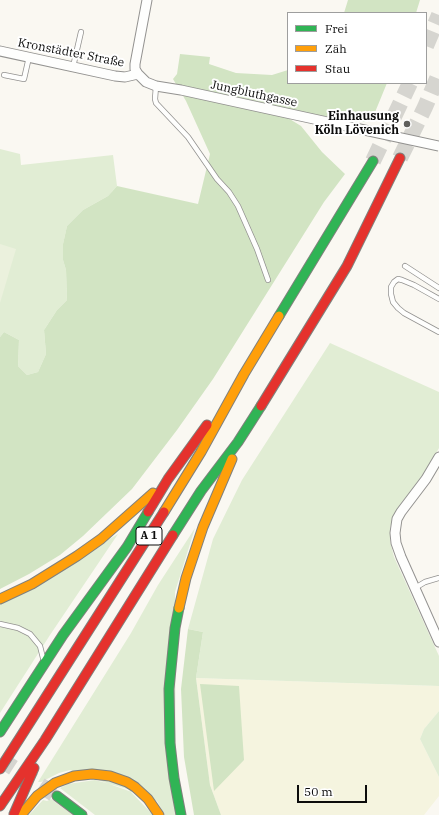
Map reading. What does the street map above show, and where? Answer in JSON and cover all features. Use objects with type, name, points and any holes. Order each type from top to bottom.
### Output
[{"type":"highway","name":"A 1","points":[[0,806],[45,740],[136,592],[201,491],[238,442],[274,387],[347,266],[400,158]]},
{"type":"highway","name":"A 1","points":[[0,769],[171,502],[201,452],[244,374],[373,161]]},
{"type":"highway","points":[[0,732],[44,663],[87,600],[127,547],[168,479],[244,374]]},
{"type":"highway","points":[[181,815],[174,778],[170,743],[170,689],[175,628],[189,570],[203,527],[216,499],[238,442]]},
{"type":"highway","points":[[0,599],[32,584],[95,543],[122,521],[168,479]]},
{"type":"highway","points":[[13,815],[45,740]]},
{"type":"highway","points":[[21,815],[37,796],[55,784],[74,776],[92,774],[114,777],[135,787],[148,799],[159,815]]},
{"type":"highway","points":[[56,796],[82,815]]},
{"type":"street","points":[[138,74],[135,69],[136,56],[147,0]]},
{"type":"street","name":"Kronstädter Straße","points":[[0,51],[115,76],[125,77],[138,74]]},
{"type":"street","name":"Jungbluthgasse","points":[[138,74],[146,82],[156,86],[181,90],[439,146]]},
{"type":"street","points":[[439,457],[426,479],[401,512],[395,526],[396,543],[414,588],[439,642]]},
{"type":"lane","points":[[73,67],[81,32]]},
{"type":"lane","points":[[4,75],[24,79],[29,57]]},
{"type":"lane","points":[[156,86],[156,103],[188,137],[238,206],[257,249],[268,280]]},
{"type":"lane","points":[[405,266],[439,288]]},
{"type":"lane","points":[[439,299],[414,285],[398,279],[391,287],[393,302],[398,308],[416,320],[439,332]]},
{"type":"lane","points":[[414,588],[439,578]]},
{"type":"lane","points":[[0,624],[18,628],[33,637],[40,646],[44,663]]},
{"type":"green space","points":[[348,0],[420,0],[416,12],[344,12]]},
{"type":"green space","points":[[180,54],[210,57],[209,64],[236,73],[272,75],[287,70],[287,84],[387,84],[371,122],[355,122],[291,110],[288,118],[301,126],[322,152],[345,174],[324,202],[213,379],[177,430],[132,489],[83,536],[60,555],[29,574],[0,589],[0,337],[4,332],[19,340],[18,366],[27,375],[38,372],[46,354],[44,330],[57,310],[67,300],[63,244],[67,226],[83,210],[108,196],[117,186],[198,204],[210,154],[186,101],[173,79],[177,74]]},
{"type":"green space","points":[[0,149],[20,154],[21,165],[113,155],[117,186],[108,196],[83,210],[67,226],[63,244],[63,260],[66,270],[67,300],[57,310],[44,330],[46,354],[38,372],[27,375],[18,366],[19,340],[4,332],[0,337]]},
{"type":"green space","points":[[0,244],[16,249],[0,303]]},
{"type":"green space","points":[[330,343],[439,392],[439,448],[425,472],[393,516],[390,528],[390,541],[394,557],[439,656],[439,686],[196,678],[203,632],[188,629],[213,539],[242,480]]},
{"type":"green space","points":[[195,528],[175,592],[176,815],[165,815],[157,801],[70,770],[38,782],[131,633],[158,585]]},
{"type":"green space","points":[[118,534],[50,635],[0,713],[0,604]]},
{"type":"green space","points":[[188,629],[203,632],[196,678],[210,785],[221,815],[194,815],[184,757],[181,689]]},
{"type":"green space","points":[[196,678],[439,686],[439,711],[424,729],[420,739],[439,777],[439,796],[424,815],[221,815],[210,785]]},
{"type":"green space","points":[[200,684],[239,686],[244,760],[214,791]]},
{"type":"green space","points":[[439,711],[439,777],[420,739],[424,729]]},
{"type":"green space","points":[[95,780],[128,789],[153,815],[95,815],[60,788],[68,784]]},
{"type":"green space","points":[[51,799],[73,815],[29,815],[43,800],[47,801]]},
{"type":"tunnel","points":[[427,44],[439,15]]},
{"type":"tunnel","points":[[400,158],[439,74]]},
{"type":"tunnel","points":[[373,161],[410,84]]},
{"type":"tunnel","points":[[0,759],[57,796]]},
{"type":"traffic: fast","points":[[279,316],[373,161]]},
{"type":"traffic: fast","points":[[173,535],[201,491],[238,442],[261,406]]},
{"type":"traffic: fast","points":[[0,732],[63,635],[127,547],[148,512]]},
{"type":"traffic: fast","points":[[179,608],[175,628],[169,689],[170,743],[174,778],[181,815]]},
{"type":"traffic: fast","points":[[57,796],[82,815]]},
{"type":"traffic: slow","points":[[164,512],[201,452],[244,374],[279,316]]},
{"type":"traffic: slow","points":[[179,608],[186,578],[203,527],[232,459]]},
{"type":"traffic: slow","points":[[0,599],[32,584],[77,556],[101,539],[153,493]]},
{"type":"traffic: slow","points":[[21,815],[37,796],[55,783],[74,776],[92,774],[110,776],[127,782],[148,799],[159,815]]},
{"type":"traffic: jam","points":[[261,406],[347,266],[400,158]]},
{"type":"traffic: jam","points":[[148,512],[168,479],[207,425]]},
{"type":"traffic: jam","points":[[0,769],[164,512]]},
{"type":"traffic: jam","points":[[0,806],[45,740],[173,535]]},
{"type":"traffic: jam","points":[[14,814],[34,768]]},
{"type":"place","name":"Einhausung Köln Lövenich","points":[[407,124]]}]
